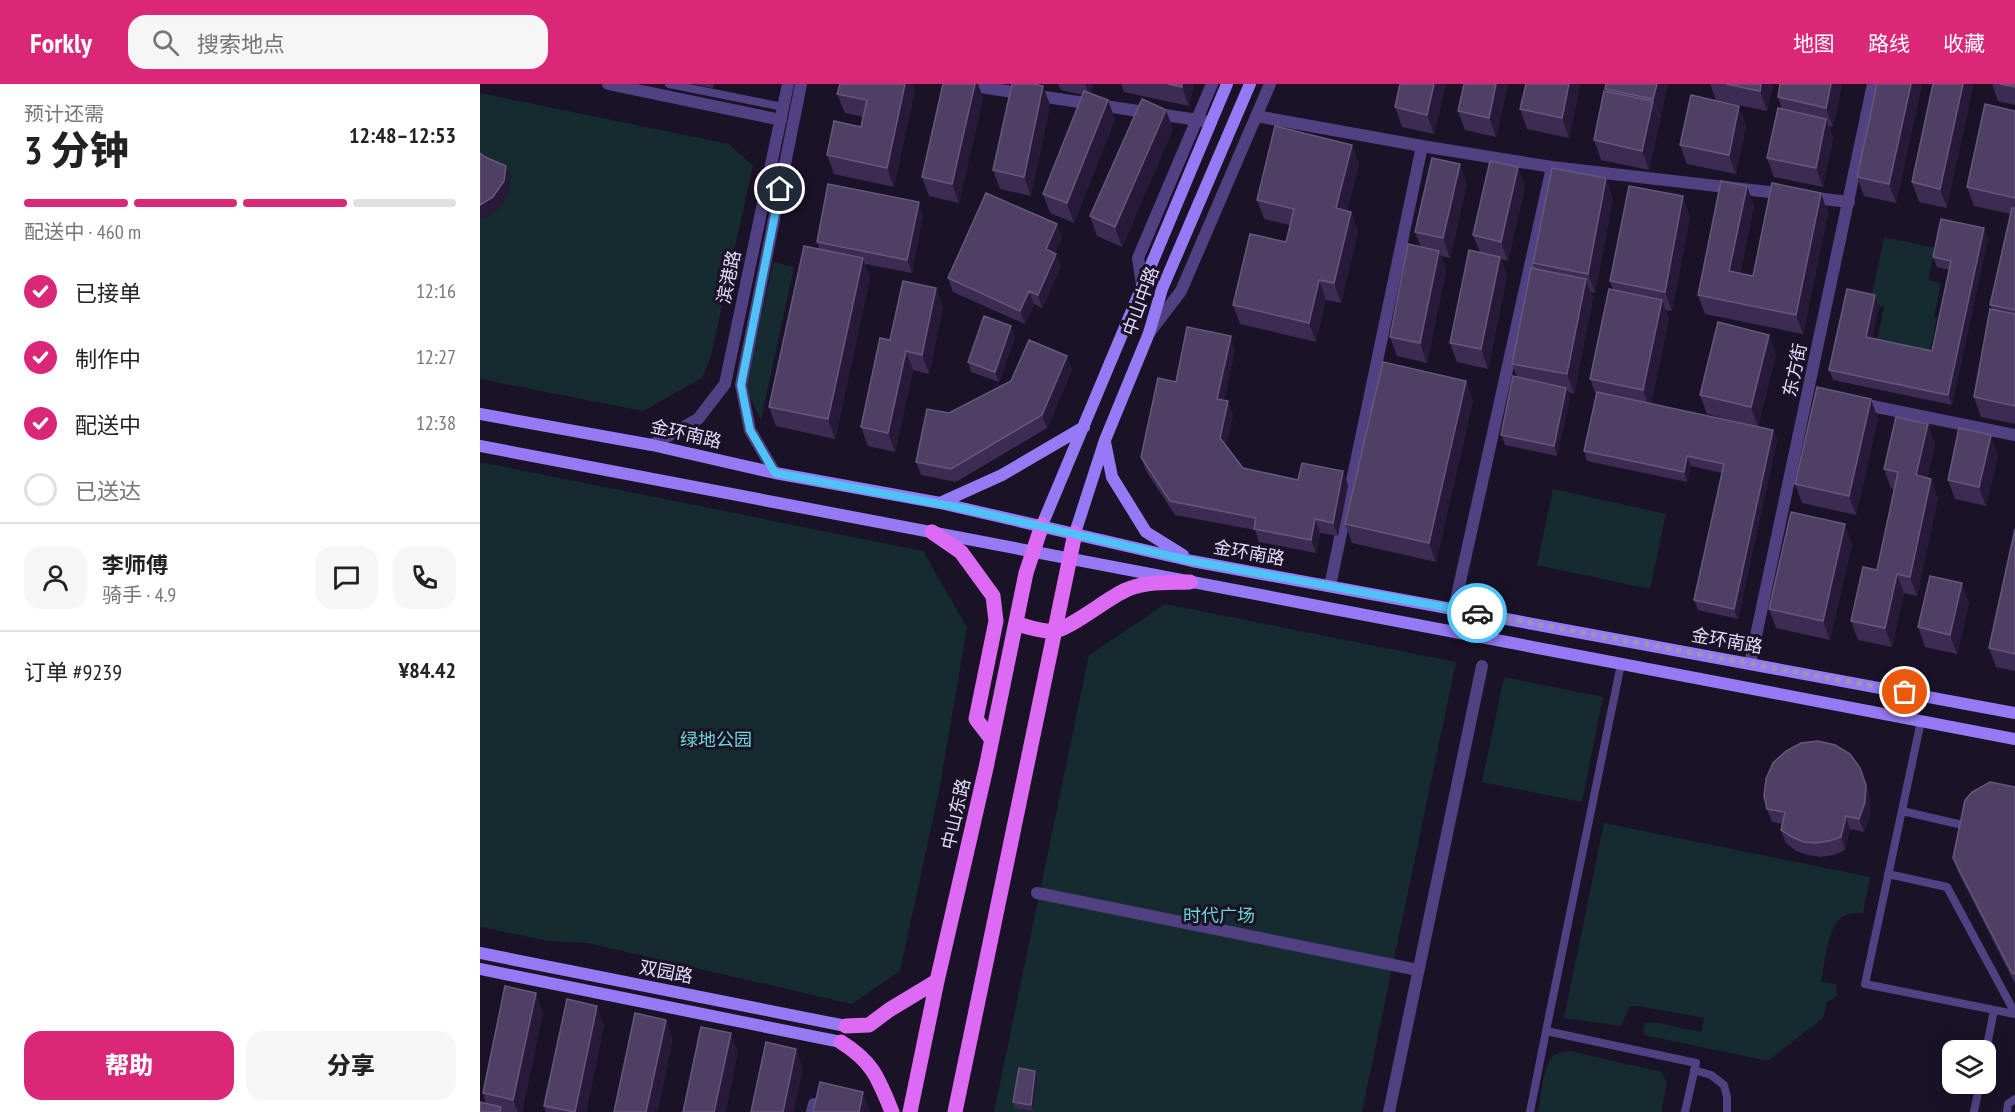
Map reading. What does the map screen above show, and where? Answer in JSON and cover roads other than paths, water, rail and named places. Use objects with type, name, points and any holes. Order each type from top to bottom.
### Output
[{"type":"main road","name":"中山中路","points":[[1042,525],[1227,84]]},
{"type":"main road","name":"中山中路","points":[[1075,533],[1105,440],[1149,333],[1162,289],[1250,84]]},
{"type":"main road","name":"金环南路","points":[[480,414],[652,444],[775,473],[940,503],[1192,561],[2015,713]]},
{"type":"main road","points":[[940,503],[1002,476],[1084,428]]},
{"type":"main road","points":[[1105,440],[1112,477],[1146,532],[1192,561]]},
{"type":"main road","points":[[480,446],[2015,739]]},
{"type":"main road","name":"中山东路","points":[[910,1112],[937,981],[992,740],[1026,573],[1042,525]]},
{"type":"main road","points":[[932,532],[961,552],[993,596],[996,621],[976,719],[992,740]]},
{"type":"main road","points":[[955,1112],[1075,533]]},
{"type":"main road","points":[[1016,624],[1053,631],[1074,622],[1105,600],[1127,589],[1150,584],[1190,582]]},
{"type":"main road","name":"双园路","points":[[480,953],[846,1026]]},
{"type":"main road","name":"双园路","points":[[480,969],[841,1042]]},
{"type":"main road","points":[[846,1026],[869,1025],[937,981]]},
{"type":"main road","points":[[841,1042],[861,1054],[872,1069],[892,1112]]},
{"type":"street","points":[[608,84],[782,114]]},
{"type":"street","name":"滨港路","points":[[652,444],[698,419],[725,384],[788,84]]},
{"type":"street","name":"滨港路","points":[[775,473],[750,430],[741,385],[801,84]]},
{"type":"street","points":[[964,84],[994,86],[1211,122]]},
{"type":"street","points":[[1142,285],[1138,258],[1212,84]]},
{"type":"street","points":[[1149,333],[1181,291],[1269,84]]},
{"type":"street","name":"东方街","points":[[1750,664],[1815,394],[1849,201],[1874,84]]},
{"type":"street","points":[[1257,116],[1552,167],[1849,201]]},
{"type":"street","points":[[1330,586],[1422,146]]},
{"type":"street","points":[[1454,609],[1552,167]]},
{"type":"street","points":[[1159,211],[1167,228]]},
{"type":"street","points":[[1192,221],[1203,238]]},
{"type":"street","points":[[1843,400],[2015,435]]},
{"type":"street","points":[[1389,1112],[1482,666]]},
{"type":"street","points":[[1037,893],[1418,970]]},
{"type":"lane","points":[[669,84],[782,114]]},
{"type":"lane","points":[[1530,1112],[1621,664]]},
{"type":"lane","points":[[1921,721],[1865,984],[2015,1014]]},
{"type":"lane","points":[[1902,811],[1967,826]]},
{"type":"lane","points":[[1888,874],[1947,887],[2015,1014]]},
{"type":"lane","points":[[1988,1040],[1994,1010]]},
{"type":"lane","points":[[1546,1031],[1696,1063],[1685,1112]]},
{"type":"lane","points":[[1694,1070],[1711,1075],[1724,1085],[1727,1097],[1726,1112]]},
{"type":"lane","points":[[1974,1112],[1978,1094]]},
{"type":"lane","points":[[2007,1112],[2008,1104],[2015,1099]]},
{"type":"park label","name":"绿地公园","points":[[716,740]]},
{"type":"park label","name":"时代广场","points":[[1219,916]]}]
